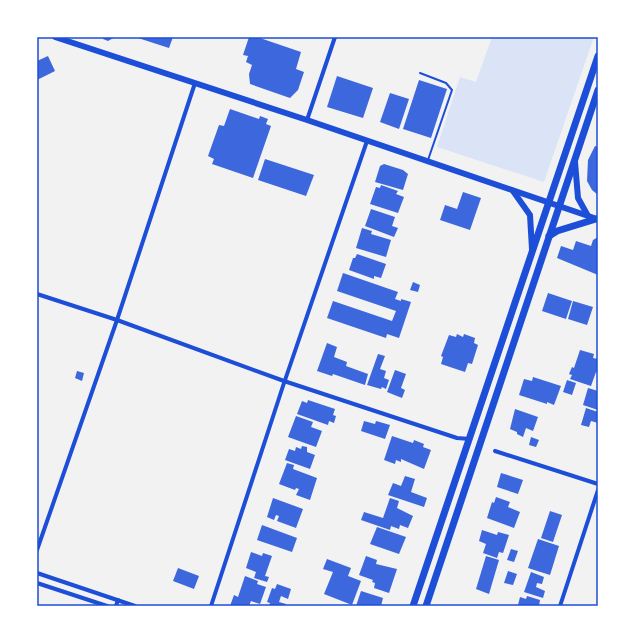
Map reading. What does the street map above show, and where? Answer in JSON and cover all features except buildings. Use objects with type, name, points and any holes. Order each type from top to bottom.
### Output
[{"type":"highway","points":[[413,606],[598,56]]},
{"type":"highway","points":[[426,606],[598,90]]},
{"type":"highway","points":[[549,236],[557,231],[597,220]]},
{"type":"main road","points":[[55,37],[307,120],[597,220]]},
{"type":"main road","points":[[575,157],[578,198],[588,216]]},
{"type":"main road","points":[[513,191],[530,215],[532,249]]},
{"type":"street","points":[[307,120],[335,37]]},
{"type":"street","points":[[37,550],[117,320],[195,83]]},
{"type":"street","points":[[211,606],[284,381],[367,141]]},
{"type":"street","points":[[37,294],[117,320],[284,381],[457,438],[470,439]]},
{"type":"street","points":[[495,451],[598,484]]},
{"type":"street","points":[[560,606],[598,490]]},
{"type":"street","points":[[37,573],[134,606]]},
{"type":"street","points":[[37,583],[107,606]]},
{"type":"street","points":[[87,599],[90,591]]},
{"type":"street","points":[[116,606],[118,600]]},
{"type":"lane","points":[[420,73],[446,84],[452,90],[428,162]]},
{"type":"shaded area","points":[[492,37],[594,37],[544,182],[437,147],[460,77],[476,82]]}]
